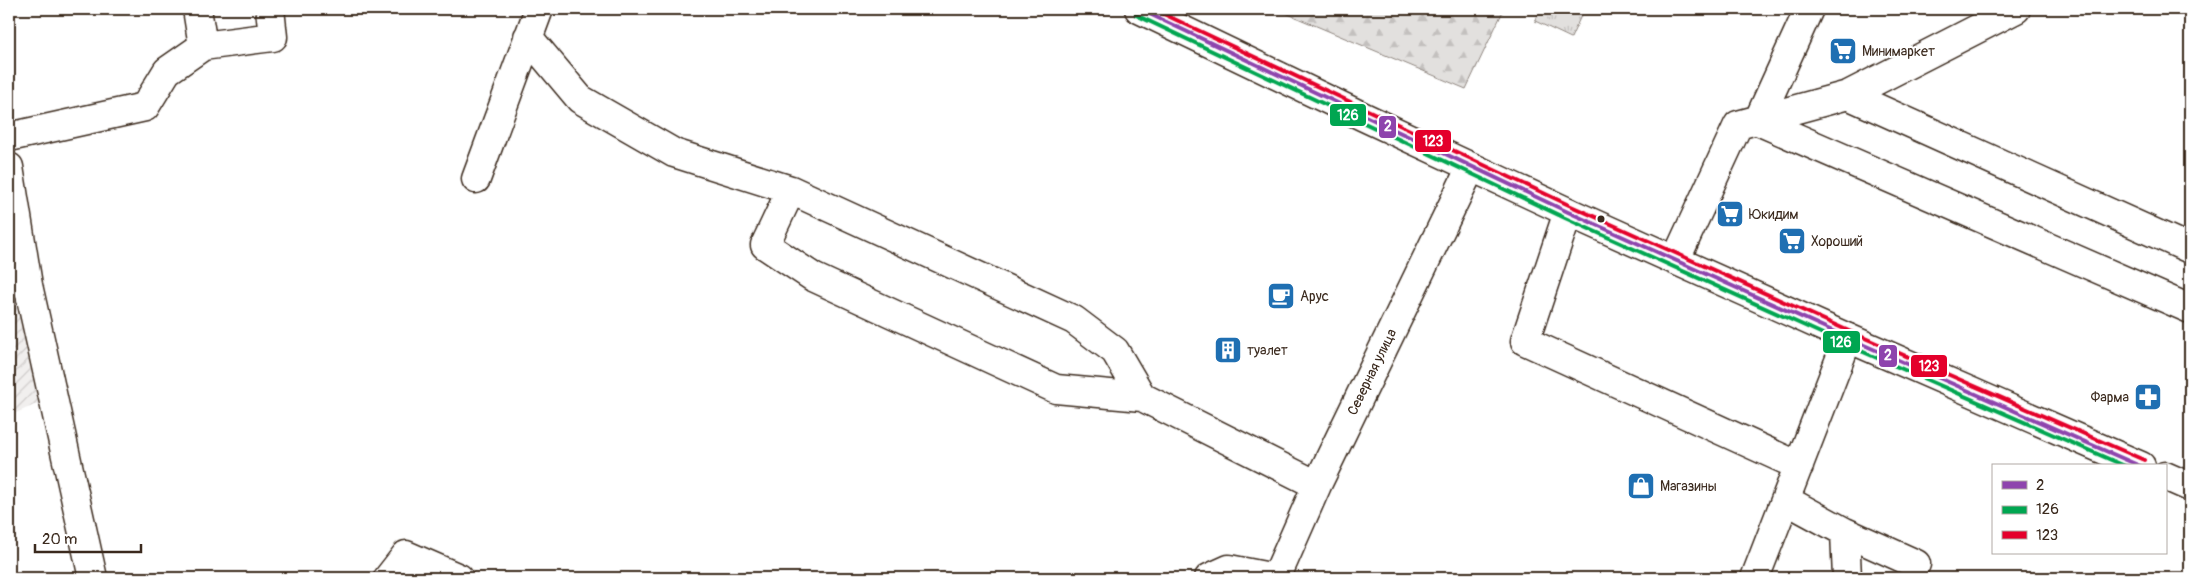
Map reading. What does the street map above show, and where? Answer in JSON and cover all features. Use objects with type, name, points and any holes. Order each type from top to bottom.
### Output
[{"type":"main road","points":[[197,9],[203,46]]},
{"type":"main road","points":[[9,137],[144,106],[167,71],[203,46],[273,37],[270,9]]},
{"type":"main road","points":[[476,179],[539,9]]},
{"type":"main road","points":[[1139,9],[1568,212],[1848,338],[2136,464]]},
{"type":"main road","points":[[1758,121],[1809,9]]},
{"type":"main road","points":[[1676,259],[1738,125],[1848,96],[2016,9]]},
{"type":"main road","points":[[528,37],[580,99],[674,153],[791,190],[1074,320],[1115,351],[1142,397]]},
{"type":"main road","points":[[1848,96],[2190,249]]},
{"type":"main road","points":[[1758,121],[2190,309]]},
{"type":"main road","points":[[9,167],[28,285],[93,578]]},
{"type":"main road","name":"Северная улица","points":[[1275,578],[1317,486],[1471,167]]},
{"type":"main road","points":[[791,190],[765,245],[813,277],[1056,389],[1142,397],[1317,486]]},
{"type":"main road","points":[[1568,212],[1525,341],[1799,466]]},
{"type":"main road","points":[[1755,578],[1848,338]]},
{"type":"main road","points":[[2166,476],[2190,487]]},
{"type":"main road","points":[[1786,500],[1845,532],[1916,564]]},
{"type":"main road","points":[[1845,532],[1848,578]]},
{"type":"main road","points":[[388,578],[406,555],[459,578]]},
{"type":"main road","points":[[1209,578],[1229,569],[1275,578]]},
{"type":"shaded area","points":[[9,217],[44,401],[9,416]]},
{"type":"green space","points":[[1276,9],[1504,9],[1466,89]]},
{"type":"green space","points":[[1541,9],[1584,9],[1571,38],[1535,21]]},
{"type":"transit line","name":"2","points":[[1139,9],[1568,212],[1848,338],[2135,464]]},
{"type":"transit line","name":"123","points":[[1153,9],[1571,206],[1851,332],[2144,460]]},
{"type":"transit line","name":"126","points":[[1136,15],[1565,218],[1845,344],[2120,464]]},
{"type":"place","name":"Минимаркет","points":[[1843,51]]},
{"type":"place","name":"Юкидим","points":[[1730,214]]},
{"type":"place","name":"Хороший","points":[[1792,241]]},
{"type":"place","name":"Арус","points":[[1281,296]]},
{"type":"place","name":"туалет","points":[[1228,350]]},
{"type":"place","name":"Фарма","points":[[2148,397]]},
{"type":"place","name":"Магазины","points":[[1641,486]]}]
